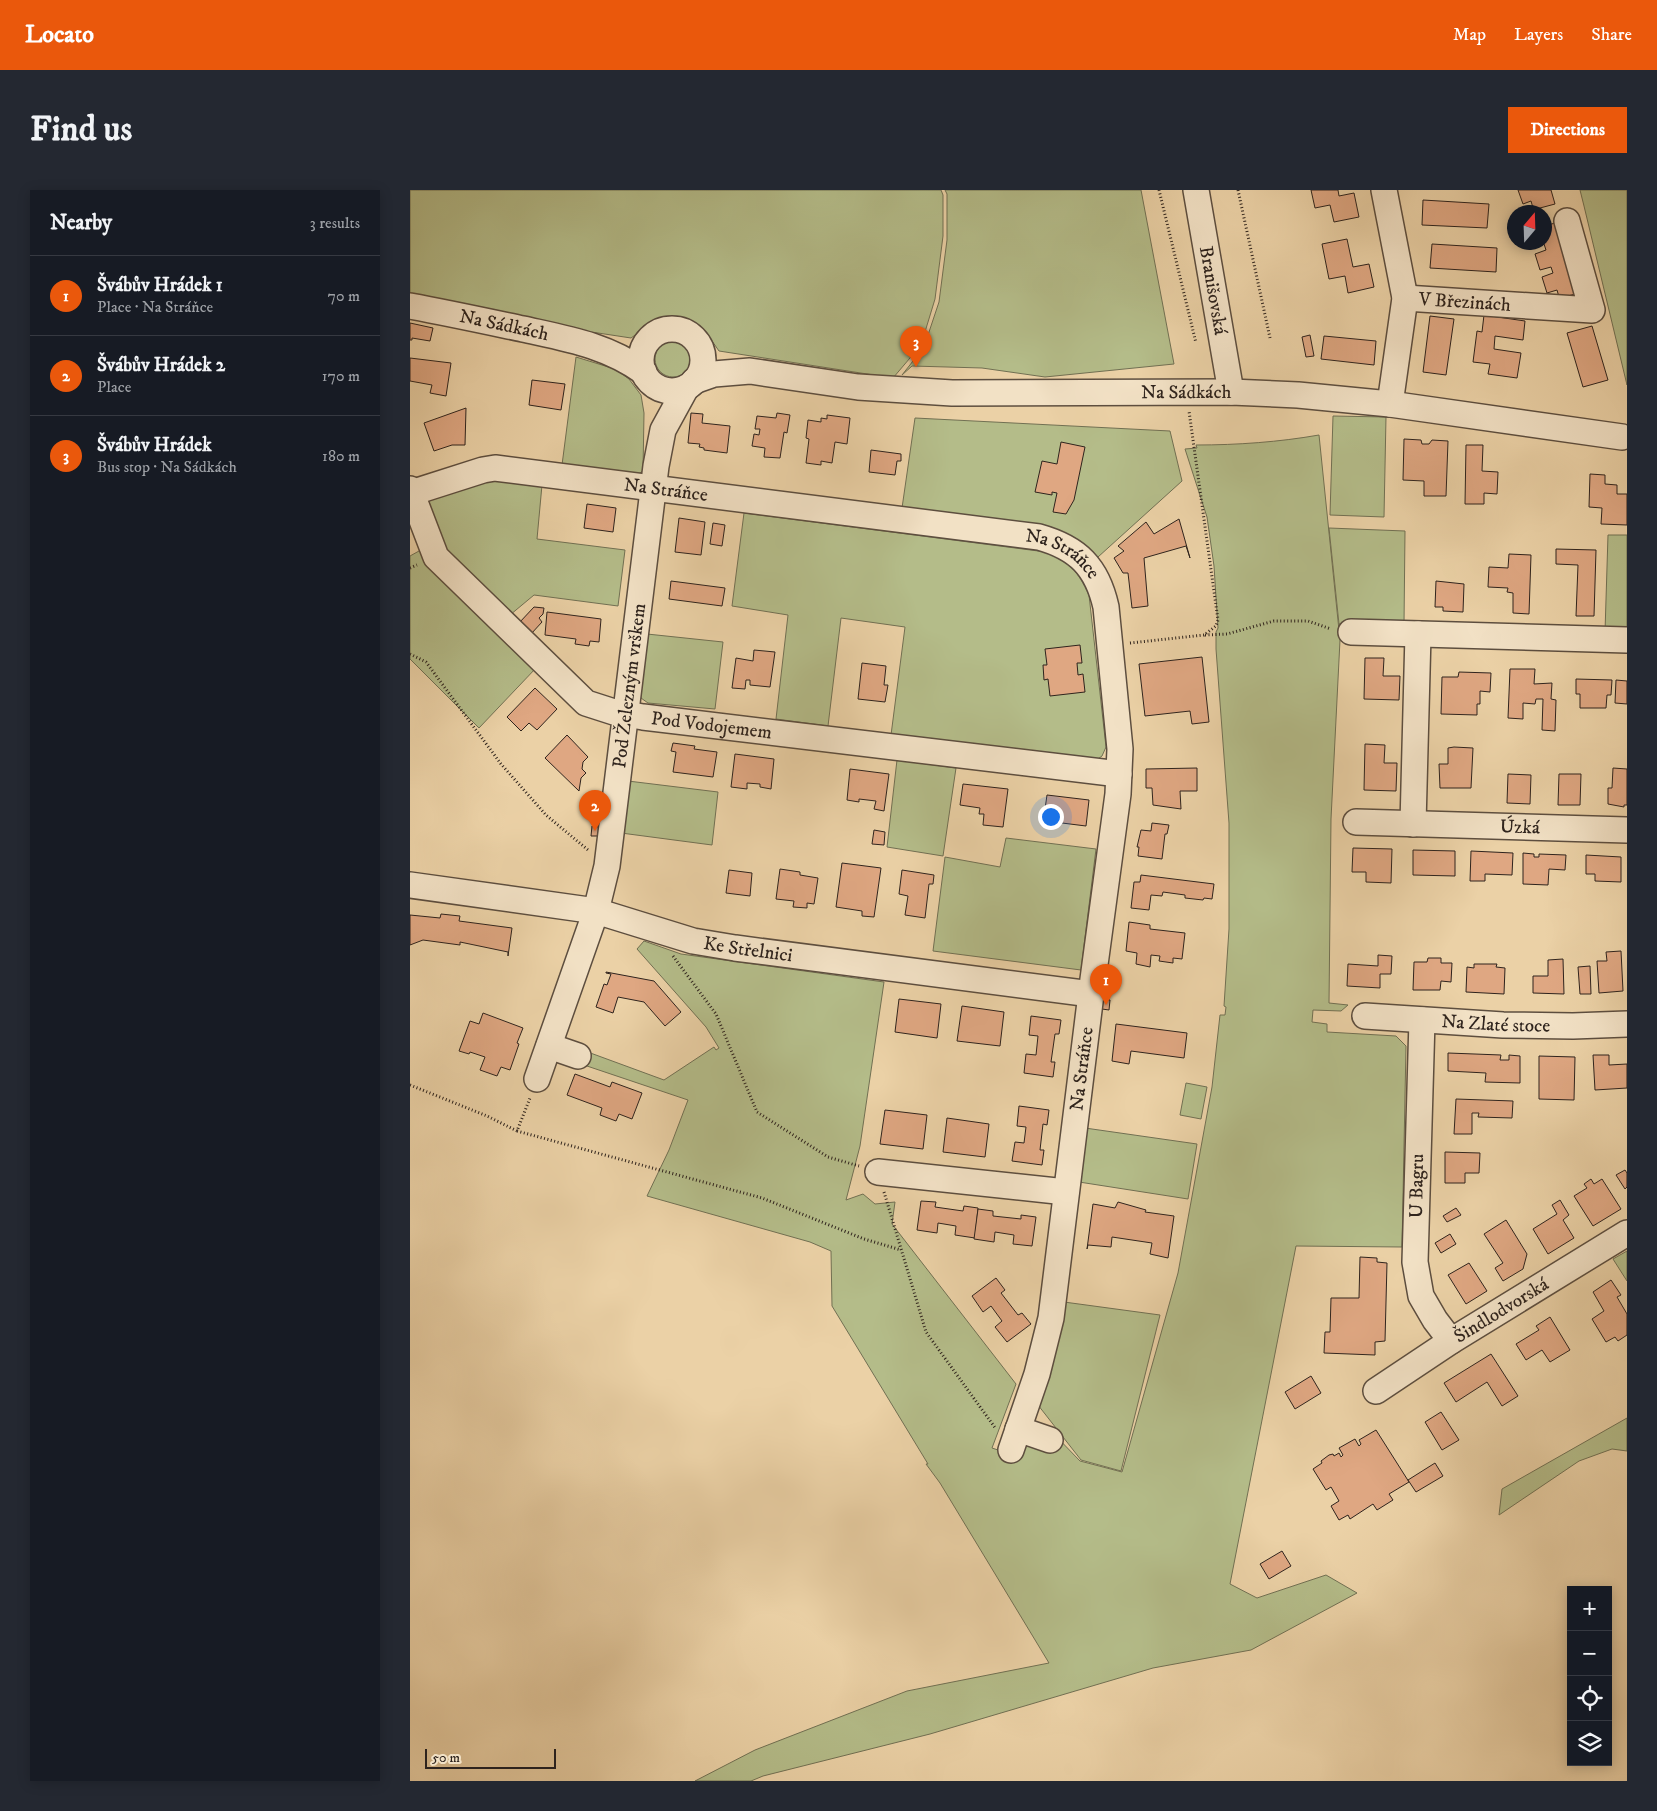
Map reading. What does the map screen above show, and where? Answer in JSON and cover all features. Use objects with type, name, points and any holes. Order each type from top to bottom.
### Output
[{"type":"street","name":"Branišovská","points":[[1196,190],[1231,392]]},
{"type":"street","name":"V Březinách","points":[[1384,190],[1405,298],[1390,404]]},
{"type":"street","name":"V Březinách","points":[[1405,298],[1592,310],[1567,221]]},
{"type":"street","name":"Na Sádkách","points":[[410,306],[598,347],[627,360],[647,376]]},
{"type":"street","points":[[677,330],[692,336],[698,344],[702,353],[703,363],[700,373],[690,384],[676,390],[666,390],[647,376],[642,363],[642,354],[646,344],[653,336],[662,331],[677,330]]},
{"type":"street","name":"Na Sádkách","points":[[598,347],[629,346],[653,336]]},
{"type":"street","name":"Na Sádkách","points":[[698,344],[717,356],[750,371]]},
{"type":"street","name":"Na Sádkách","points":[[690,384],[714,374],[750,371],[858,387],[952,393],[1231,392],[1298,395],[1390,404],[1625,439]]},
{"type":"street","name":"Pod Železným vrškem","points":[[647,376],[663,430]]},
{"type":"street","name":"Pod Železným vrškem","points":[[538,1080],[596,911],[607,866],[654,487],[663,430],[690,384]]},
{"type":"street","name":"Na Stráňce","points":[[411,491],[495,468],[1039,537],[1057,542],[1074,551],[1084,560],[1102,590],[1106,607],[1120,750],[1118,794],[1051,1318],[1036,1374],[1015,1439]]},
{"type":"street","name":"Pod Vodojemem","points":[[411,491],[436,557],[586,703],[627,715],[1119,774]]},
{"type":"street","points":[[1351,632],[1627,640]]},
{"type":"street","points":[[1413,824],[1418,634]]},
{"type":"street","name":"Úzká","points":[[1356,822],[1627,830]]},
{"type":"street","name":"Ke Střelnici","points":[[410,885],[596,911],[693,942],[1091,994]]},
{"type":"street","name":"Na Zlaté stoce","points":[[1365,1016],[1503,1025],[1627,1024]]},
{"type":"street","name":"U Bagru","points":[[1422,1020],[1415,1262],[1421,1296],[1435,1320],[1451,1341]]},
{"type":"street","points":[[549,1046],[578,1056]]},
{"type":"street","points":[[878,1172],[1066,1192]]},
{"type":"street","name":"Šindlodvorská","points":[[1376,1391],[1451,1341],[1627,1233]]},
{"type":"street","points":[[1015,1439],[1050,1440]]},
{"type":"path","points":[[1159,190],[1196,343]]},
{"type":"path","points":[[1238,190],[1270,338]]},
{"type":"path","points":[[1186,392],[1218,620],[1216,626],[1204,635]]},
{"type":"path","points":[[1110,646],[1227,634],[1274,621],[1308,621],[1334,630],[1351,632]]},
{"type":"path","points":[[410,654],[426,662],[501,764],[546,814],[607,866]]},
{"type":"path","points":[[653,929],[716,1014],[758,1112],[828,1158],[878,1172],[926,1332],[1015,1439]]},
{"type":"path","points":[[517,1131],[538,1080]]},
{"type":"path","points":[[410,1085],[487,1116],[517,1131],[762,1198],[864,1239],[901,1250]]},
{"type":"green space","points":[[410,190],[941,190],[943,195],[943,236],[935,299],[921,345],[893,378],[719,351],[710,338],[693,323],[678,318],[658,319],[631,338],[486,316],[410,301]]},
{"type":"green space","points":[[945,190],[1141,190],[1174,364],[1045,377],[982,368],[912,366],[902,375],[924,347],[939,302],[947,240],[947,194]]},
{"type":"green space","points":[[1580,190],[1627,190],[1627,385],[1584,206]]},
{"type":"green space","points":[[673,341],[680,342],[686,346],[690,352],[690,366],[686,372],[680,376],[673,377],[666,376],[660,372],[656,366],[655,359],[656,352],[660,346],[666,342]]},
{"type":"green space","points":[[576,357],[615,369],[629,379],[641,395],[644,413],[643,471],[635,476],[562,465]]},
{"type":"green space","points":[[1333,416],[1386,417],[1384,517],[1330,515]]},
{"type":"green space","points":[[915,418],[1170,431],[1182,481],[1098,557],[1072,538],[1042,526],[902,508]]},
{"type":"green space","points":[[1319,435],[1340,640],[1331,819],[1329,1003],[1348,1005],[1341,1011],[1313,1010],[1312,1022],[1327,1024],[1327,1032],[1396,1036],[1406,1046],[1402,1247],[1296,1246],[1230,1584],[1257,1598],[1326,1575],[1357,1593],[1251,1650],[1153,1668],[930,1734],[763,1776],[751,1781],[695,1781],[755,1750],[907,1691],[1049,1663],[940,1483],[926,1464],[928,1464],[832,1306],[831,1251],[810,1242],[647,1196],[669,1150],[688,1100],[581,1064],[585,1051],[664,1080],[714,1047],[716,1050],[719,1048],[706,1027],[637,949],[644,941],[681,954],[884,982],[860,1146],[846,1200],[863,1194],[875,1204],[895,1202],[892,1224],[1016,1384],[992,1448],[1010,1454],[1050,1430],[1080,1461],[1122,1472],[1178,1273],[1212,1087],[1220,1015],[1225,1015],[1226,1007],[1224,1006],[1229,929],[1229,823],[1216,649],[1216,632],[1218,628],[1214,566],[1207,517],[1185,449],[1197,448],[1196,445],[1258,443]]},
{"type":"green space","points":[[490,476],[542,485],[537,539],[625,550],[618,606],[534,595],[510,615],[441,553],[424,497]]},
{"type":"green space","points":[[744,513],[1046,552],[1062,560],[1081,579],[1089,595],[1106,747],[1102,756],[1095,761],[891,735],[905,627],[841,618],[828,726],[776,719],[788,615],[732,606]]},
{"type":"green space","points":[[1329,528],[1405,531],[1404,624],[1339,624]]},
{"type":"green space","points":[[1608,535],[1627,535],[1627,632],[1605,632]]},
{"type":"green space","points":[[419,551],[536,668],[479,728],[410,659],[410,556]]},
{"type":"green space","points":[[647,634],[723,642],[715,709],[648,703],[641,698],[639,685]]},
{"type":"green space","points":[[897,760],[956,768],[943,856],[887,847]]},
{"type":"green space","points":[[628,781],[718,792],[712,845],[621,833]]},
{"type":"green space","points":[[1006,838],[1096,849],[1081,970],[933,951],[945,857],[1000,867]]},
{"type":"green space","points":[[1186,1083],[1207,1087],[1201,1119],[1180,1115]]},
{"type":"green space","points":[[1085,1128],[1197,1144],[1188,1199],[1079,1182]]},
{"type":"green space","points":[[1627,1251],[1627,1281],[1613,1259]]},
{"type":"green space","points":[[1064,1302],[1160,1315],[1121,1471],[1081,1460],[1038,1405]]},
{"type":"green space","points":[[1627,1418],[1627,1451],[1612,1449],[1579,1461],[1499,1515],[1502,1489]]},
{"type":"building","points":[[1311,190],[1338,190],[1339,196],[1354,193],[1359,217],[1334,222],[1330,205],[1315,208]]},
{"type":"building","points":[[1518,190],[1551,190],[1555,204],[1532,205],[1531,201],[1523,204]]},
{"type":"building","points":[[1423,200],[1489,204],[1487,228],[1422,225]]},
{"type":"building","points":[[1559,222],[1579,293],[1549,301],[1559,297],[1557,290],[1547,293],[1542,277],[1553,273],[1551,267],[1540,270],[1535,254],[1552,250],[1552,224]]},
{"type":"building","points":[[1347,239],[1353,267],[1369,264],[1374,287],[1348,293],[1345,276],[1329,279],[1322,244]]},
{"type":"building","points":[[1432,244],[1497,248],[1496,272],[1430,268]]},
{"type":"building","points":[[1484,315],[1525,321],[1523,340],[1495,336],[1494,349],[1521,353],[1517,378],[1488,374],[1490,364],[1473,362],[1477,331],[1482,332]]},
{"type":"building","points":[[1430,316],[1454,319],[1446,375],[1423,372]]},
{"type":"building","points":[[410,323],[433,328],[430,341],[412,338],[410,340]]},
{"type":"building","points":[[1592,326],[1608,380],[1583,387],[1567,333]]},
{"type":"building","points":[[1310,335],[1314,356],[1306,357],[1302,337]]},
{"type":"building","points":[[1324,336],[1376,341],[1374,365],[1321,359]]},
{"type":"building","points":[[410,358],[451,363],[446,396],[430,393],[432,385],[410,381]]},
{"type":"building","points":[[532,380],[565,384],[561,410],[529,405]]},
{"type":"building","points":[[466,408],[465,445],[452,445],[434,451],[424,423]]},
{"type":"building","points":[[691,413],[703,414],[702,423],[730,426],[727,453],[704,450],[704,448],[699,447],[700,444],[688,443]]},
{"type":"building","points":[[777,413],[790,415],[787,433],[784,432],[780,458],[764,457],[765,448],[752,446],[754,434],[759,435],[760,429],[755,429],[757,416],[776,418]]},
{"type":"building","points":[[827,415],[850,418],[847,444],[835,442],[832,463],[821,461],[821,465],[806,463],[809,439],[806,438],[808,420],[821,422],[821,418],[827,419]]},
{"type":"building","points":[[1404,439],[1421,440],[1422,444],[1429,444],[1432,440],[1448,441],[1446,496],[1424,496],[1424,481],[1403,480]]},
{"type":"building","points":[[1061,442],[1085,447],[1074,500],[1066,514],[1053,512],[1057,493],[1052,492],[1052,495],[1035,492],[1042,461],[1057,464]]},
{"type":"building","points":[[1466,445],[1483,445],[1482,471],[1498,472],[1497,494],[1484,493],[1484,504],[1465,504]]},
{"type":"building","points":[[871,450],[901,454],[901,461],[897,461],[895,475],[869,472]]},
{"type":"building","points":[[1590,474],[1605,475],[1605,484],[1617,485],[1617,494],[1627,494],[1627,525],[1601,524],[1602,508],[1589,507]]},
{"type":"building","points":[[587,504],[616,508],[613,532],[584,528]]},
{"type":"building","points":[[679,518],[705,522],[701,555],[675,552]]},
{"type":"building","points":[[1179,519],[1190,558],[1186,546],[1144,558],[1148,606],[1132,608],[1128,573],[1123,573],[1114,558],[1124,551],[1118,546],[1146,522],[1154,534]]},
{"type":"building","points":[[713,523],[725,525],[722,546],[710,544]]},
{"type":"building","points":[[1556,549],[1596,550],[1594,616],[1576,616],[1578,565],[1556,564]]},
{"type":"building","points":[[1509,554],[1531,555],[1529,614],[1513,613],[1513,593],[1507,592],[1508,588],[1488,587],[1489,567],[1508,568]]},
{"type":"building","points":[[671,581],[725,588],[722,606],[669,599]]},
{"type":"building","points":[[1436,581],[1464,584],[1463,612],[1443,611],[1443,607],[1435,607]]},
{"type":"building","points":[[534,607],[544,608],[543,614],[539,618],[542,622],[531,634],[519,623]]},
{"type":"building","points":[[547,612],[601,619],[599,642],[590,641],[589,646],[575,644],[576,639],[545,635]]},
{"type":"building","points":[[1080,645],[1082,663],[1077,663],[1078,675],[1083,674],[1085,692],[1050,696],[1048,679],[1044,680],[1043,665],[1047,665],[1045,649]]},
{"type":"building","points":[[754,650],[775,652],[770,687],[750,685],[750,680],[746,680],[745,689],[732,688],[736,658],[753,661]]},
{"type":"building","points":[[1202,657],[1209,722],[1192,724],[1190,711],[1145,716],[1139,664]]},
{"type":"building","points":[[1365,658],[1384,658],[1383,676],[1400,676],[1399,700],[1364,699]]},
{"type":"building","points":[[862,663],[886,666],[884,685],[888,685],[885,702],[858,699]]},
{"type":"building","points":[[1510,669],[1535,669],[1534,684],[1552,683],[1551,699],[1556,700],[1555,731],[1542,730],[1543,699],[1536,699],[1535,704],[1523,703],[1523,719],[1508,718]]},
{"type":"building","points":[[1459,672],[1491,673],[1490,692],[1480,691],[1480,704],[1477,704],[1477,715],[1441,714],[1442,677],[1458,677]]},
{"type":"building","points":[[1576,679],[1612,680],[1611,695],[1607,695],[1606,708],[1580,708],[1580,694],[1576,694]]},
{"type":"building","points":[[1616,680],[1627,681],[1627,704],[1615,703]]},
{"type":"building","points":[[535,688],[557,709],[537,730],[529,723],[521,731],[507,717]]},
{"type":"building","points":[[567,735],[588,757],[583,762],[582,769],[586,773],[581,778],[579,791],[545,758]]},
{"type":"building","points":[[673,743],[695,746],[694,749],[717,752],[713,777],[673,772],[676,752],[671,751]]},
{"type":"building","points":[[1365,744],[1385,745],[1384,763],[1397,763],[1396,791],[1364,790]]},
{"type":"building","points":[[1448,748],[1473,748],[1471,788],[1440,788],[1439,764],[1448,764]]},
{"type":"building","points":[[735,754],[774,759],[771,789],[760,787],[760,784],[747,783],[747,789],[731,787]]},
{"type":"building","points":[[1197,768],[1197,791],[1180,791],[1181,809],[1153,805],[1152,788],[1146,788],[1146,769]]},
{"type":"building","points":[[1613,768],[1627,769],[1627,805],[1624,805],[1624,807],[1608,804],[1608,788],[1612,788]]},
{"type":"building","points":[[850,769],[889,774],[884,811],[874,809],[876,801],[859,799],[859,802],[847,800]]},
{"type":"building","points":[[1508,774],[1531,775],[1530,804],[1507,803]]},
{"type":"building","points":[[1559,774],[1581,774],[1580,805],[1558,805]]},
{"type":"building","points":[[963,784],[1008,789],[1003,827],[983,825],[984,814],[979,814],[980,808],[960,805]]},
{"type":"building","points":[[1047,795],[1089,800],[1086,826],[1054,822],[1055,818],[1044,816]]},
{"type":"building","points":[[1152,823],[1169,825],[1167,834],[1165,834],[1162,859],[1138,856],[1139,847],[1137,847],[1141,830],[1151,831]]},
{"type":"building","points":[[592,826],[599,827],[598,836],[591,836]]},
{"type":"building","points":[[874,830],[885,832],[884,845],[872,844]]},
{"type":"building","points":[[1353,848],[1392,849],[1391,883],[1366,882],[1366,872],[1352,872]]},
{"type":"building","points":[[1413,850],[1455,851],[1455,876],[1413,875]]},
{"type":"building","points":[[1471,851],[1513,853],[1512,875],[1485,874],[1485,881],[1470,881]]},
{"type":"building","points":[[1523,853],[1534,854],[1534,857],[1539,857],[1539,854],[1566,855],[1565,870],[1549,869],[1548,885],[1523,884]]},
{"type":"building","points":[[1586,855],[1621,857],[1621,882],[1595,881],[1595,874],[1586,874]]},
{"type":"building","points":[[842,863],[881,868],[874,917],[862,916],[862,911],[836,907]]},
{"type":"building","points":[[780,869],[800,872],[800,875],[818,878],[814,904],[807,903],[807,908],[793,907],[794,901],[776,899]]},
{"type":"building","points":[[729,870],[752,873],[750,896],[726,893]]},
{"type":"building","points":[[902,870],[934,875],[933,884],[929,884],[925,918],[905,915],[908,896],[899,894]]},
{"type":"building","points":[[1141,875],[1214,884],[1212,899],[1185,898],[1185,895],[1163,892],[1162,896],[1151,895],[1149,910],[1131,908],[1134,882],[1140,882]]},
{"type":"building","points":[[441,914],[460,916],[459,921],[512,928],[508,956],[508,952],[460,942],[460,945],[423,940],[410,945],[410,915],[440,918]]},
{"type":"building","points":[[1129,922],[1150,925],[1150,929],[1185,933],[1182,959],[1173,958],[1173,963],[1159,961],[1160,956],[1151,955],[1150,967],[1136,964],[1137,953],[1126,951]]},
{"type":"building","points":[[1621,951],[1623,991],[1599,993],[1597,961],[1607,961],[1606,952]]},
{"type":"building","points":[[1378,955],[1392,956],[1391,974],[1380,974],[1380,988],[1347,986],[1348,964],[1378,966]]},
{"type":"building","points":[[1428,958],[1441,958],[1441,963],[1452,963],[1451,982],[1441,981],[1440,990],[1413,990],[1414,962],[1427,962]]},
{"type":"building","points":[[1563,959],[1564,994],[1533,993],[1533,976],[1548,976],[1548,960]]},
{"type":"building","points":[[1474,964],[1497,964],[1496,967],[1505,968],[1504,994],[1466,992],[1467,967],[1474,968]]},
{"type":"building","points":[[1590,966],[1591,994],[1580,994],[1578,967]]},
{"type":"building","points":[[606,972],[654,981],[681,1012],[665,1026],[644,1002],[618,997],[613,1013],[596,1007],[604,984],[607,985],[611,974]]},
{"type":"building","points":[[899,999],[941,1004],[937,1038],[895,1032]]},
{"type":"building","points":[[1103,999],[1110,1000],[1109,1010],[1102,1009]]},
{"type":"building","points":[[962,1006],[1004,1012],[1000,1046],[957,1041]]},
{"type":"building","points":[[483,1013],[523,1028],[510,1070],[501,1067],[497,1076],[480,1070],[485,1057],[459,1051],[470,1021],[479,1024]]},
{"type":"building","points":[[1031,1016],[1061,1020],[1059,1034],[1055,1034],[1051,1062],[1055,1062],[1053,1077],[1024,1073],[1026,1054],[1036,1055],[1038,1036],[1029,1035]]},
{"type":"building","points":[[1116,1024],[1187,1033],[1184,1058],[1131,1051],[1129,1064],[1112,1061]]},
{"type":"building","points":[[1448,1053],[1501,1055],[1500,1060],[1509,1060],[1509,1055],[1520,1056],[1520,1083],[1485,1082],[1486,1073],[1448,1071]]},
{"type":"building","points":[[1593,1055],[1609,1055],[1609,1065],[1627,1064],[1627,1088],[1595,1090]]},
{"type":"building","points":[[1539,1056],[1575,1057],[1574,1100],[1539,1099]]},
{"type":"building","points":[[575,1074],[610,1087],[612,1082],[642,1093],[632,1119],[619,1114],[616,1121],[600,1115],[602,1108],[567,1095]]},
{"type":"building","points":[[1456,1099],[1513,1101],[1512,1118],[1478,1117],[1479,1113],[1472,1113],[1472,1134],[1454,1134]]},
{"type":"building","points":[[1019,1106],[1049,1110],[1047,1125],[1043,1124],[1040,1150],[1044,1150],[1042,1165],[1012,1161],[1015,1142],[1024,1143],[1026,1127],[1017,1126]]},
{"type":"building","points":[[885,1110],[927,1115],[923,1149],[880,1144]]},
{"type":"building","points":[[947,1118],[989,1124],[985,1157],[943,1152]]},
{"type":"building","points":[[1445,1152],[1480,1153],[1479,1173],[1465,1173],[1465,1183],[1445,1183]]},
{"type":"building","points":[[1625,1170],[1627,1173],[1627,1187],[1625,1189],[1616,1175]]},
{"type":"building","points":[[1591,1179],[1594,1184],[1602,1179],[1621,1209],[1593,1226],[1574,1196],[1587,1188],[1584,1184]]},
{"type":"building","points":[[1560,1200],[1569,1215],[1563,1220],[1574,1238],[1548,1254],[1533,1229],[1557,1214],[1552,1205]]},
{"type":"building","points":[[921,1201],[936,1202],[935,1207],[963,1211],[964,1206],[978,1208],[975,1238],[955,1235],[956,1226],[938,1223],[937,1233],[917,1230]]},
{"type":"building","points":[[1118,1202],[1146,1210],[1145,1212],[1174,1216],[1168,1258],[1150,1254],[1152,1243],[1112,1237],[1111,1247],[1088,1245],[1087,1249],[1093,1204],[1115,1208]]},
{"type":"building","points":[[1456,1208],[1461,1215],[1447,1222],[1443,1216]]},
{"type":"building","points":[[978,1209],[993,1211],[993,1216],[1021,1219],[1021,1215],[1036,1217],[1032,1246],[1013,1244],[1014,1235],[995,1232],[994,1242],[974,1239]]},
{"type":"building","points":[[1506,1220],[1527,1254],[1523,1269],[1503,1281],[1495,1268],[1503,1263],[1484,1234]]},
{"type":"building","points":[[1450,1234],[1456,1244],[1441,1253],[1435,1243]]},
{"type":"building","points":[[1360,1257],[1377,1258],[1377,1262],[1387,1263],[1385,1341],[1375,1342],[1375,1355],[1324,1353],[1325,1332],[1330,1332],[1331,1298],[1359,1298]]},
{"type":"building","points":[[1469,1263],[1487,1291],[1466,1304],[1448,1275]]},
{"type":"building","points":[[996,1278],[1005,1290],[1001,1293],[1018,1315],[1022,1313],[1031,1324],[1007,1342],[995,1327],[1002,1321],[991,1306],[983,1312],[972,1296]]},
{"type":"building","points":[[1611,1280],[1621,1295],[1617,1297],[1627,1314],[1627,1335],[1618,1341],[1615,1337],[1606,1342],[1592,1319],[1604,1311],[1593,1292]]},
{"type":"building","points":[[1550,1317],[1570,1350],[1550,1362],[1542,1350],[1526,1360],[1516,1344],[1539,1330],[1536,1326]]},
{"type":"building","points":[[1491,1354],[1518,1396],[1502,1406],[1487,1382],[1456,1402],[1444,1383]]},
{"type":"building","points":[[1311,1376],[1321,1393],[1295,1409],[1285,1392]]},
{"type":"building","points":[[1441,1412],[1459,1440],[1442,1450],[1425,1422]]},
{"type":"building","points":[[1376,1430],[1409,1482],[1389,1494],[1393,1500],[1377,1510],[1373,1504],[1350,1519],[1348,1515],[1339,1520],[1331,1506],[1339,1501],[1331,1487],[1326,1490],[1313,1469],[1329,1455],[1333,1454],[1334,1456],[1339,1453],[1341,1457],[1343,1455],[1339,1448],[1355,1439],[1359,1446],[1361,1444],[1359,1440]]},
{"type":"building","points":[[1435,1463],[1443,1476],[1416,1492],[1408,1480]]},
{"type":"building","points":[[1282,1551],[1291,1566],[1269,1579],[1260,1564]]},
{"type":"place","name":"Švábův Hrádek","points":[[916,367]]},
{"type":"place","name":"Švábův Hrádek 2","points":[[595,831]]},
{"type":"place","name":"Švábův Hrádek 1","points":[[1106,1005]]}]
